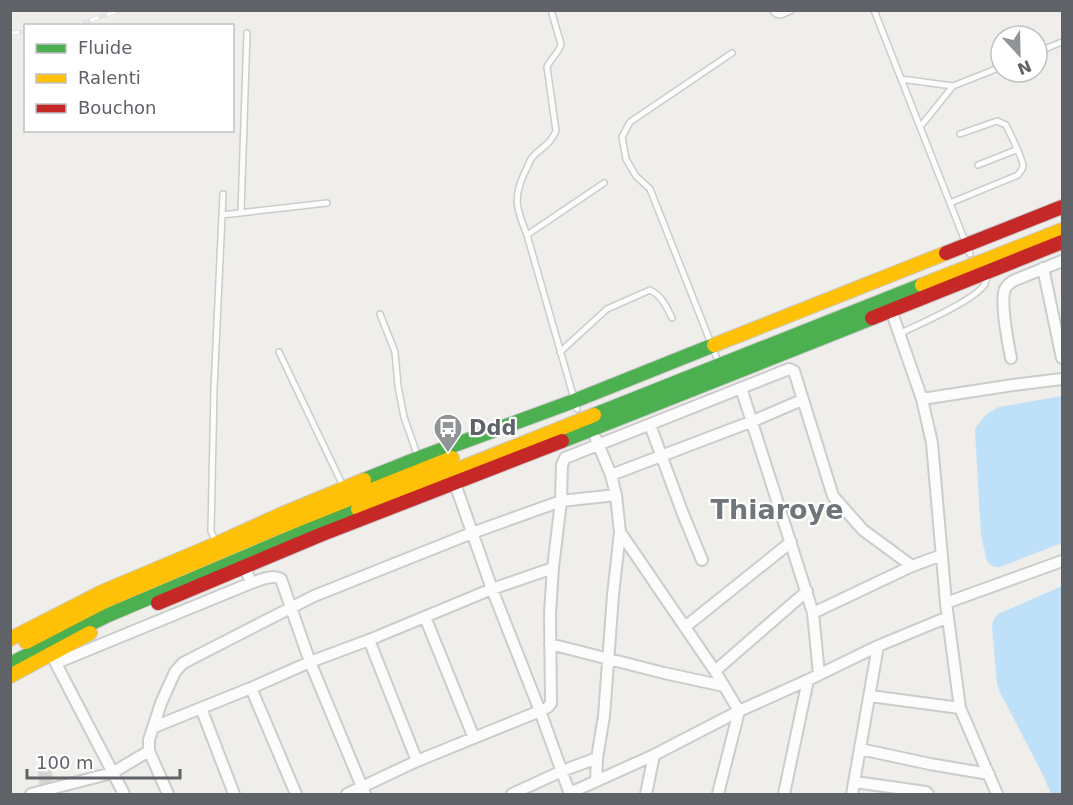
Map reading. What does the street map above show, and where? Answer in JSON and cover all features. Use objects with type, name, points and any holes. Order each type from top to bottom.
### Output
[{"type":"main road","points":[[968,250],[1062,207]]},
{"type":"main road","points":[[10,664],[48,643],[115,612],[452,477],[714,351],[968,250],[1062,217]]},
{"type":"main road","points":[[346,493],[582,414],[862,316],[1062,230]]},
{"type":"main road","points":[[862,316],[891,310],[1062,242]]},
{"type":"main road","points":[[10,676],[104,597],[346,493],[419,458],[582,414]]},
{"type":"main road","points":[[10,650],[48,643],[111,623],[245,567],[319,530]]},
{"type":"main road","points":[[10,639],[48,643]]},
{"type":"street","points":[[1011,358],[1003,297],[1005,288],[1015,280],[1062,261]]},
{"type":"street","points":[[1042,268],[1062,358]]},
{"type":"street","points":[[891,310],[922,399],[932,442],[946,603],[960,708],[997,795]]},
{"type":"street","points":[[346,795],[364,791],[417,761],[540,711],[551,703],[549,613],[565,458],[789,369],[794,371],[833,496],[863,530],[912,566]]},
{"type":"street","points":[[922,399],[1062,378]]},
{"type":"street","points":[[741,388],[813,613],[814,677],[784,795]]},
{"type":"street","points":[[610,475],[802,400]]},
{"type":"street","points":[[582,414],[610,475],[616,495],[620,531],[596,781]]},
{"type":"street","points":[[650,425],[702,560]]},
{"type":"street","points":[[452,477],[570,794],[654,755],[738,711],[878,646],[948,617]]},
{"type":"street","points":[[168,795],[149,751],[149,740],[161,704],[176,672],[183,663],[314,596],[472,533],[561,501],[616,495]]},
{"type":"street","points":[[620,531],[715,671],[738,711],[718,795]]},
{"type":"street","points":[[685,627],[791,542]]},
{"type":"street","points":[[813,613],[912,566],[942,555]]},
{"type":"street","points":[[946,603],[1062,561]]},
{"type":"street","points":[[245,567],[251,583]]},
{"type":"street","points":[[154,727],[492,589],[553,568]]},
{"type":"street","points":[[124,795],[48,643],[273,576],[281,579],[310,662],[364,791]]},
{"type":"street","points":[[715,671],[807,591]]},
{"type":"street","points":[[425,618],[474,738]]},
{"type":"street","points":[[369,640],[417,761]]},
{"type":"street","points":[[550,644],[724,686]]},
{"type":"street","points":[[852,795],[878,646]]},
{"type":"street","points":[[251,688],[296,795]]},
{"type":"street","points":[[870,696],[960,708]]},
{"type":"street","points":[[201,708],[234,795]]},
{"type":"street","points":[[860,749],[989,774]]},
{"type":"street","points":[[32,795],[112,773],[149,751]]},
{"type":"street","points":[[646,795],[654,755]]},
{"type":"street","points":[[512,795],[562,771],[597,758]]},
{"type":"street","points":[[855,782],[926,792],[928,795]]},
{"type":"lane","points":[[550,10],[561,44],[560,50],[550,60],[548,67],[556,131],[552,141],[532,158],[517,194],[518,211],[560,352],[582,414]]},
{"type":"lane","points":[[772,10],[781,15],[792,10]]},
{"type":"lane","points":[[874,10],[968,250]]},
{"type":"lane","points":[[241,212],[247,33]]},
{"type":"lane","points":[[714,351],[650,189],[636,176],[626,159],[622,136],[630,122],[732,53]]},
{"type":"lane","points":[[901,79],[953,86],[989,72]]},
{"type":"lane","points":[[920,127],[953,86]]},
{"type":"lane","points":[[950,203],[1018,175],[1023,168],[1022,158],[1005,125],[997,122],[960,134]]},
{"type":"lane","points":[[978,165],[1016,150]]},
{"type":"lane","points":[[527,235],[604,183]]},
{"type":"lane","points":[[219,548],[211,531],[214,389],[223,194]]},
{"type":"lane","points":[[222,214],[327,203]]},
{"type":"lane","points":[[899,334],[972,296],[985,284],[990,271]]},
{"type":"lane","points":[[560,352],[607,309],[650,290],[663,301],[672,318]]},
{"type":"lane","points":[[380,314],[395,352],[404,417],[419,458]]},
{"type":"lane","points":[[279,351],[346,493]]},
{"type":"water","points":[[1062,396],[1062,543],[1000,567],[993,566],[987,561],[981,535],[975,430],[985,416],[999,407]]},
{"type":"water","points":[[1062,586],[1062,794],[1051,794],[997,684],[992,626],[998,614]]},
{"type":"building","points":[[51,768],[53,785],[40,787],[38,770]]},
{"type":"railway","points":[[79,24],[121,10]]},
{"type":"railway","points":[[10,33],[24,32]]},
{"type":"traffic: fast","points":[[594,415],[922,285]]},
{"type":"traffic: fast","points":[[562,441],[872,318]]},
{"type":"traffic: fast","points":[[364,480],[574,401],[714,345]]},
{"type":"traffic: fast","points":[[10,664],[106,616],[358,509]]},
{"type":"traffic: slow","points":[[922,285],[1062,230]]},
{"type":"traffic: slow","points":[[714,345],[946,253]]},
{"type":"traffic: slow","points":[[358,509],[594,415]]},
{"type":"traffic: slow","points":[[26,642],[105,601],[274,529],[452,458]]},
{"type":"traffic: slow","points":[[10,639],[102,592],[364,480]]},
{"type":"traffic: slow","points":[[10,676],[90,633]]},
{"type":"traffic: jam","points":[[946,253],[1062,207]]},
{"type":"traffic: jam","points":[[872,318],[1062,242]]},
{"type":"traffic: jam","points":[[158,603],[320,535],[562,441]]},
{"type":"place","name":"Ddd","points":[[448,454]]},
{"type":"district","name":"Thiaroye","points":[[777,509]]}]
